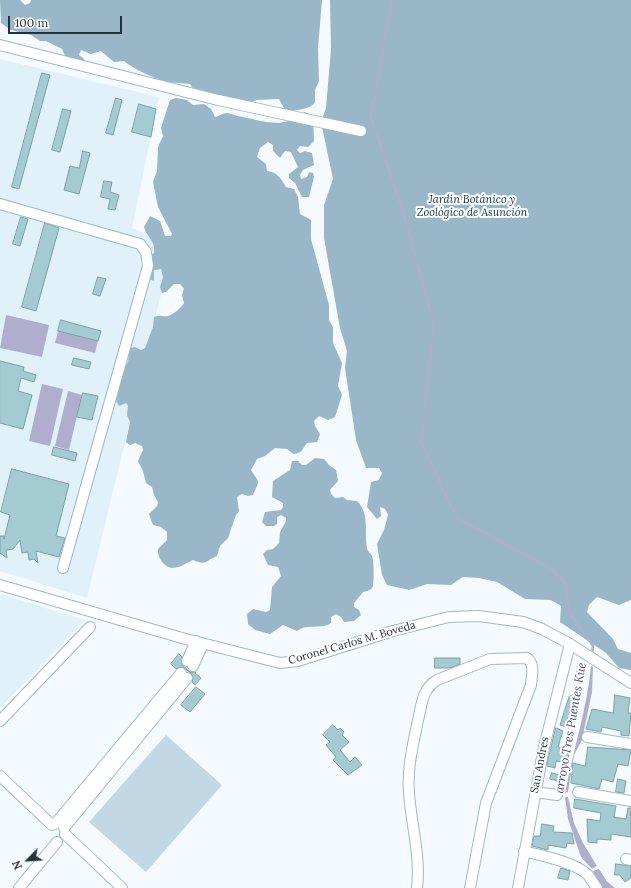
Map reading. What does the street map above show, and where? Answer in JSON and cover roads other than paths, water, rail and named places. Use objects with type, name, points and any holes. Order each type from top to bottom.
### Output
[{"type":"street","points":[[0,45],[218,100],[361,131]]},
{"type":"street","points":[[0,204],[140,244],[146,252],[148,266],[63,568]]},
{"type":"street","name":"Coronel Carlos M. Boveda","points":[[0,585],[270,662],[288,662],[438,619],[468,616],[523,622],[542,629],[570,644],[631,683]]},
{"type":"street","points":[[0,721],[90,627]]},
{"type":"street","points":[[190,664],[200,642]]},
{"type":"street","name":"San Andres","points":[[518,888],[548,725],[570,644]]},
{"type":"street","points":[[417,888],[417,869],[409,794],[408,766],[424,695],[431,684],[437,680],[481,662],[490,659],[527,658],[531,661],[533,667],[531,685],[486,803],[470,888]]},
{"type":"street","points":[[59,828],[184,675]]},
{"type":"street","points":[[588,737],[631,744]]},
{"type":"street","points":[[0,776],[59,828],[122,888]]},
{"type":"street","points":[[535,792],[557,795]]},
{"type":"street","points":[[578,792],[631,801]]},
{"type":"street","points":[[20,888],[57,842]]},
{"type":"street","points":[[524,851],[569,864],[581,870],[588,875],[597,888]]},
{"type":"waterway","name":"arroyo Tres Puentes Kue","points":[[392,0],[371,118],[403,211],[434,324],[421,442],[456,517],[553,570],[565,583],[570,613],[593,646],[592,655]]},
{"type":"waterway","name":"arroyo Tres Puentes Kue","points":[[607,883],[613,888]]},
{"type":"park label","name":"Jardín Botánico y Zoológico de Asunción","points":[[472,206]]}]
